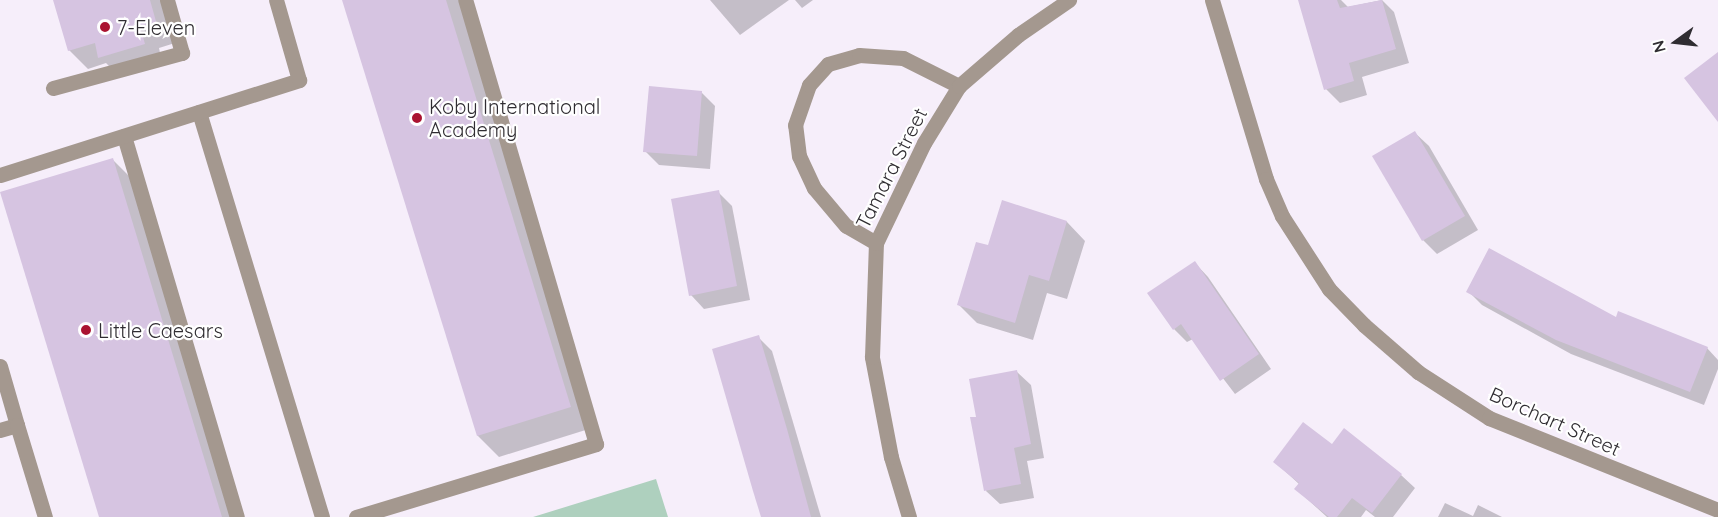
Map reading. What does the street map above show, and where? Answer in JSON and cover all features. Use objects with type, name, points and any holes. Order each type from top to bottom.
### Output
[{"type":"street","points":[[52,88],[182,53],[167,0]]},
{"type":"street","points":[[0,175],[299,80],[276,0]]},
{"type":"street","points":[[356,517],[596,444],[465,0]]},
{"type":"street","name":"Tamara Street","points":[[909,517],[891,457],[872,357],[876,243],[924,143],[959,86],[1018,35],[1069,0]]},
{"type":"street","name":"Borchart Street","points":[[1212,0],[1266,179],[1282,216],[1329,289],[1364,325],[1418,372],[1489,418],[1718,510]]},
{"type":"street","points":[[876,243],[846,226],[814,188],[799,156],[795,125],[809,85],[828,64],[859,55],[903,58],[959,86]]},
{"type":"street","points":[[199,112],[322,517]]},
{"type":"street","points":[[124,136],[237,517]]},
{"type":"street","points":[[0,366],[45,517]]},
{"type":"street","points":[[0,430],[17,425]]},
{"type":"green space","points":[[656,479],[668,517],[533,517]]},
{"type":"building","name":"7-Eleven","points":[[53,0],[150,0],[157,25],[141,30],[145,44],[98,58],[95,43],[68,51]]},
{"type":"building","points":[[342,0],[446,0],[571,407],[477,436]]},
{"type":"building","points":[[1298,0],[1337,0],[1340,8],[1382,0],[1396,49],[1349,63],[1354,81],[1324,90]]},
{"type":"building","points":[[1718,52],[1718,122],[1684,78]]},
{"type":"building","points":[[649,86],[702,91],[697,156],[643,152]]},
{"type":"building","points":[[1415,131],[1465,216],[1422,241],[1372,156]]},
{"type":"building","points":[[113,158],[222,517],[99,517],[0,192]]},
{"type":"building","points":[[719,190],[737,286],[689,296],[671,199]]},
{"type":"building","points":[[1002,200],[1067,221],[1049,281],[1029,275],[1015,323],[957,305],[976,242],[988,245]]},
{"type":"building","points":[[1489,248],[1616,317],[1618,311],[1708,347],[1690,392],[1556,340],[1466,292]]},
{"type":"building","points":[[1195,261],[1259,354],[1220,381],[1181,324],[1173,330],[1147,293]]},
{"type":"building","points":[[759,335],[811,517],[761,517],[712,349]]},
{"type":"building","points":[[1017,370],[1031,444],[1014,448],[1021,484],[984,491],[970,417],[976,417],[969,379]]},
{"type":"building","points":[[1303,422],[1332,444],[1344,428],[1402,474],[1372,513],[1352,498],[1337,517],[1329,517],[1294,489],[1299,483],[1273,462]]},
{"type":"place","name":"7-Eleven","points":[[105,27]]},
{"type":"place","name":"Koby International Academy","points":[[417,118]]},
{"type":"place","name":"Little Caesars","points":[[86,330]]}]
